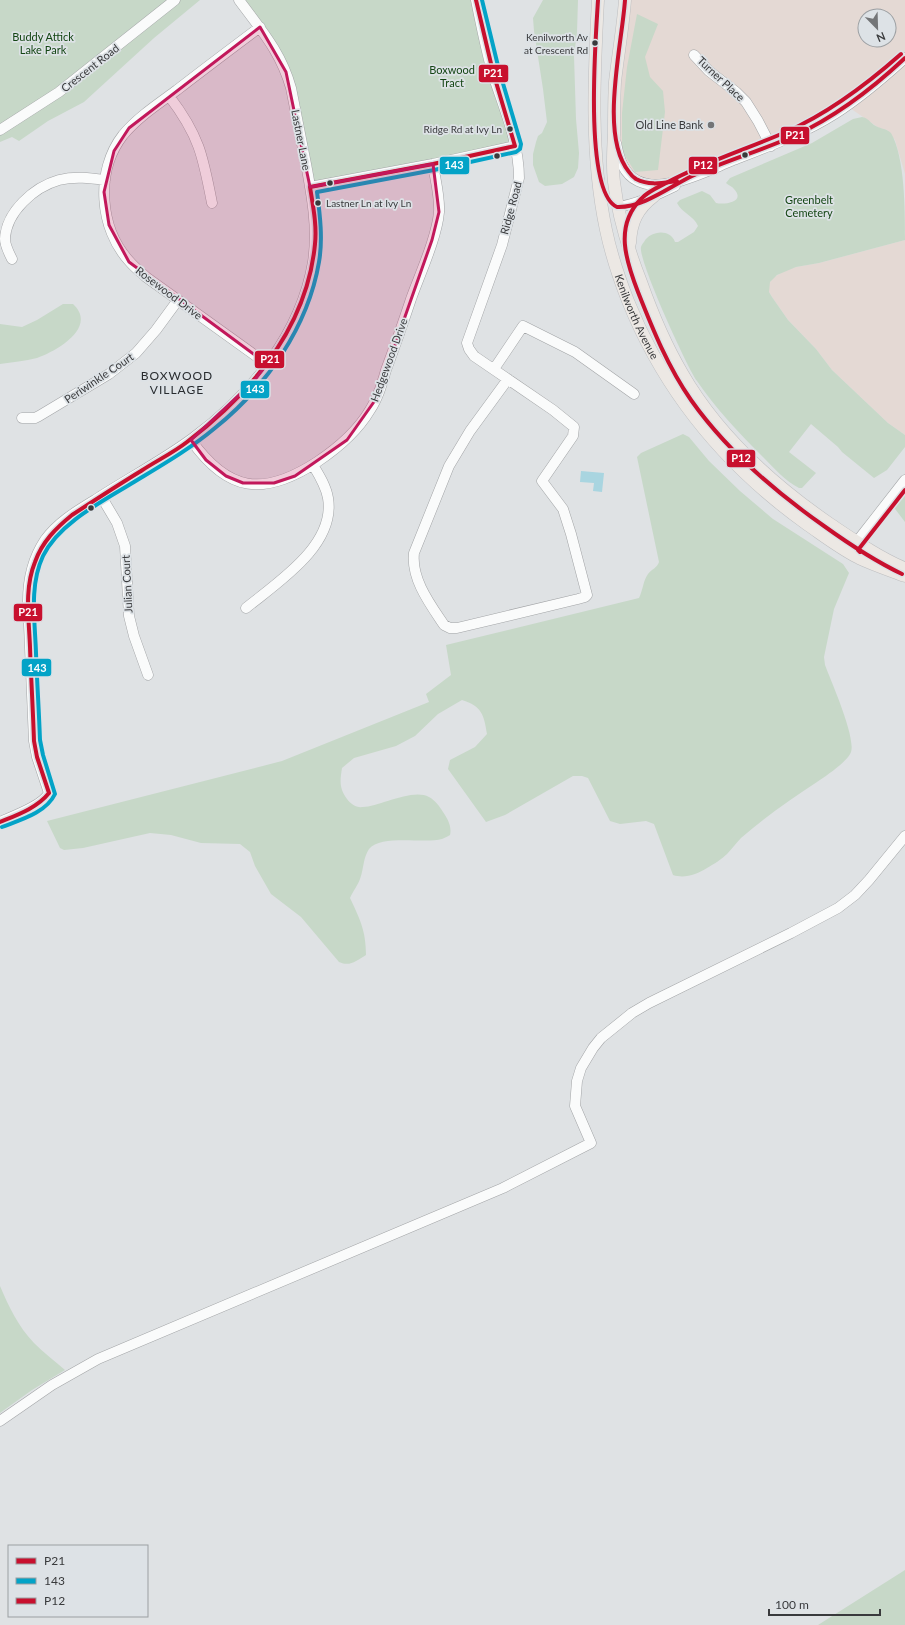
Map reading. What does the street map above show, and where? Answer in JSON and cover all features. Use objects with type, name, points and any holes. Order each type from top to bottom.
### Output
[{"type":"main road","name":"Kenilworth Avenue","points":[[598,0],[594,98],[600,196],[606,231],[617,270],[635,319],[647,344],[665,376],[706,432],[743,472],[795,516],[849,552],[857,557],[905,576]]},
{"type":"main road","name":"Kenilworth Avenue","points":[[626,0],[615,84],[612,165],[618,207],[630,252],[663,336],[681,372],[705,408],[727,436],[756,466],[802,504],[857,542],[905,569]]},
{"type":"main road","points":[[599,177],[608,199],[615,207],[618,207]]},
{"type":"main road","points":[[630,252],[630,232],[635,216],[646,202],[654,196]]},
{"type":"street","name":"Crescent Road","points":[[0,130],[59,92],[175,0]]},
{"type":"street","name":"Lastner Lane","points":[[0,822],[39,803],[49,793],[37,757],[34,741],[28,601],[29,581],[35,559],[46,539],[66,519],[191,440],[231,406],[250,386],[285,338],[297,315],[310,274],[315,232],[310,187],[291,88],[286,72],[276,50],[239,0]]},
{"type":"street","name":"Ridge Road","points":[[476,0],[493,72],[515,146],[519,173],[517,192],[498,257],[467,343],[474,356],[494,369]]},
{"type":"street","name":"Rosewood Drive","points":[[260,27],[142,116],[123,136],[114,151],[105,180],[104,192],[107,217],[115,239],[123,253],[136,268],[267,364]]},
{"type":"street","name":"Turner Place","points":[[694,55],[709,71],[736,92],[746,102],[771,146]]},
{"type":"street","points":[[614,134],[618,154],[623,167],[630,176],[638,182],[660,185],[693,176],[799,134],[836,113],[868,90],[905,58]]},
{"type":"street","points":[[169,96],[183,114],[196,138],[204,162],[212,203]]},
{"type":"street","points":[[310,187],[433,164],[515,146]]},
{"type":"street","name":"Hedgewood Drive","points":[[191,440],[212,466],[226,476],[244,483],[274,483],[295,476],[313,465],[347,440],[360,426],[376,399],[432,240],[439,212],[439,200],[433,164]]},
{"type":"street","points":[[618,207],[631,205],[654,196],[693,176]]},
{"type":"street","points":[[12,259],[5,244],[6,233],[17,210],[32,195],[53,182],[84,178],[105,180]]},
{"type":"street","name":"Periwinkle Court","points":[[22,418],[35,418],[39,416],[121,365],[143,345],[178,300]]},
{"type":"street","points":[[508,379],[470,431],[450,466],[414,553],[414,567],[419,583],[444,625],[450,628],[470,625],[578,599],[587,595],[563,509],[542,481],[573,436],[574,427],[553,410],[494,369],[523,326],[575,352],[634,394]]},
{"type":"street","points":[[246,608],[291,572],[314,547],[324,529],[329,511],[328,497],[324,484],[313,465]]},
{"type":"street","points":[[849,552],[905,480]]},
{"type":"street","name":"Julian Court","points":[[101,496],[117,523],[124,542],[129,616],[134,636],[148,675]]},
{"type":"street","points":[[0,1420],[52,1385],[98,1359],[503,1188],[591,1143],[575,1106],[577,1081],[580,1068],[601,1038],[632,1013],[649,1003],[785,937],[838,908],[869,880],[905,836]]},
{"type":"highlighted area","points":[[260,27],[286,72],[310,187],[433,164],[439,212],[432,240],[376,399],[347,440],[295,476],[274,483],[243,483],[226,476],[206,460],[191,440],[253,382],[267,364],[129,262],[109,225],[104,192],[114,151],[129,128]]},
{"type":"shaded area","points":[[626,0],[905,0],[905,174],[895,140],[887,130],[879,128],[847,106],[825,120],[660,185],[630,176],[614,134]]},
{"type":"shaded area","points":[[905,240],[905,435],[888,423],[832,370],[816,349],[788,320],[769,292],[768,285],[773,278],[784,271],[796,267],[819,263]]},
{"type":"green space","name":"Buddy Attick Lake Park","points":[[0,0],[200,0],[154,38],[84,102],[48,121],[19,141],[12,137],[0,142]]},
{"type":"green space","name":"Boxwood Tract","points":[[239,0],[476,0],[515,146],[310,187],[286,72]]},
{"type":"green space","points":[[543,0],[578,0],[577,32],[574,56],[576,119],[579,153],[578,168],[574,177],[562,184],[545,186],[539,182],[533,165],[533,154],[536,142],[547,122],[533,18]]},
{"type":"green space","points":[[637,14],[658,24],[645,57],[650,77],[663,91],[665,112],[658,170],[635,172],[622,151],[622,113],[627,67]]},
{"type":"green space","name":"Greenbelt Cemetery","points":[[862,117],[874,125],[889,131],[896,143],[902,169],[905,240],[819,263],[796,267],[777,275],[770,282],[769,292],[788,320],[816,349],[832,370],[888,423],[905,435],[905,447],[887,470],[874,478],[811,424],[789,452],[816,473],[802,488],[799,488],[780,474],[745,439],[720,411],[697,381],[674,336],[655,291],[642,256],[641,247],[647,238],[655,233],[665,233],[675,242],[678,242],[694,232],[698,226],[694,220],[679,206],[677,203],[680,200],[702,191],[710,195],[716,203],[733,202],[738,197],[733,188],[726,183],[730,178],[812,143],[853,119]]},
{"type":"green space","points":[[63,304],[73,304],[79,313],[81,321],[78,329],[72,337],[55,350],[37,358],[0,364],[0,324],[22,327],[37,320]]},
{"type":"green space","points":[[683,434],[689,437],[709,461],[740,491],[773,519],[843,564],[849,573],[834,609],[824,657],[825,665],[847,722],[852,745],[851,752],[846,760],[826,776],[778,808],[750,830],[727,854],[718,861],[695,874],[682,876],[673,875],[654,824],[646,821],[620,824],[610,821],[588,778],[582,776],[573,776],[505,815],[486,822],[448,769],[450,760],[475,747],[487,734],[485,722],[481,712],[474,705],[462,700],[438,714],[415,736],[396,746],[354,758],[342,768],[341,788],[347,799],[354,805],[358,807],[370,806],[405,796],[422,795],[429,797],[437,804],[446,817],[450,829],[450,835],[442,839],[383,842],[375,844],[369,849],[360,879],[350,898],[362,925],[366,947],[366,955],[353,963],[346,964],[339,962],[301,917],[271,894],[255,866],[250,852],[240,844],[201,843],[171,835],[150,833],[83,848],[64,850],[60,848],[47,821],[282,761],[429,702],[426,694],[451,675],[446,645],[639,598],[646,577],[659,562],[637,457],[641,453]]},
{"type":"green space","points":[[905,480],[905,522],[889,501]]},
{"type":"green space","points":[[0,1286],[14,1316],[28,1337],[65,1370],[32,1390],[0,1413]]},
{"type":"green space","points":[[905,1570],[905,1625],[818,1625]]},
{"type":"water","points":[[581,471],[604,473],[602,492],[593,491],[594,483],[580,482]]},
{"type":"transit line","name":"P21","points":[[476,0],[493,72],[515,146]]},
{"type":"transit line","name":"143","points":[[2,827],[39,811],[51,801],[55,794],[40,740],[34,591],[43,556],[50,544],[60,533],[83,514],[196,443],[215,428],[234,412],[267,375],[295,332],[305,310],[313,286],[319,262],[321,245],[317,192],[434,170],[516,152],[520,149],[521,144],[499,70],[482,0]]},
{"type":"transit line","name":"P21","points":[[598,0],[594,77],[596,144],[599,173],[606,195],[617,207],[646,201],[692,176],[794,136],[824,120],[852,102],[880,81],[905,58]]},
{"type":"transit line","name":"P21","points":[[625,0],[617,65],[614,114],[615,136],[620,156],[629,172],[636,179],[646,183],[677,181]]},
{"type":"transit line","name":"P12","points":[[901,54],[861,87],[817,116],[786,132],[697,168],[657,187],[641,199],[633,209],[627,221],[625,244],[630,268],[649,320],[675,375],[705,419],[752,469],[787,499],[853,546],[882,564],[902,574]]},
{"type":"transit line","name":"P21","points":[[310,187],[433,164],[515,146]]},
{"type":"transit line","name":"P21","points":[[49,793],[37,757],[34,741],[28,604],[29,583],[41,548],[60,525],[72,515],[176,450],[211,423],[254,380],[272,356],[288,331],[301,303],[310,275],[315,244],[314,216],[310,187]]},
{"type":"transit line","name":"P12","points":[[860,552],[858,550],[905,490]]},
{"type":"transit line","name":"P21","points":[[0,822],[33,807],[49,793]]},
{"type":"place","name":"Kenilworth Av at Crescent Rd","points":[[595,43]]},
{"type":"place","name":"Old Line Bank","points":[[711,125]]},
{"type":"place","name":"Ridge Rd at Ivy Ln","points":[[510,129]]},
{"type":"place","name":"Lastner Ln at Ivy Ln","points":[[318,203]]},
{"type":"district","name":"BOXWOOD VILLAGE","points":[[177,383]]}]
